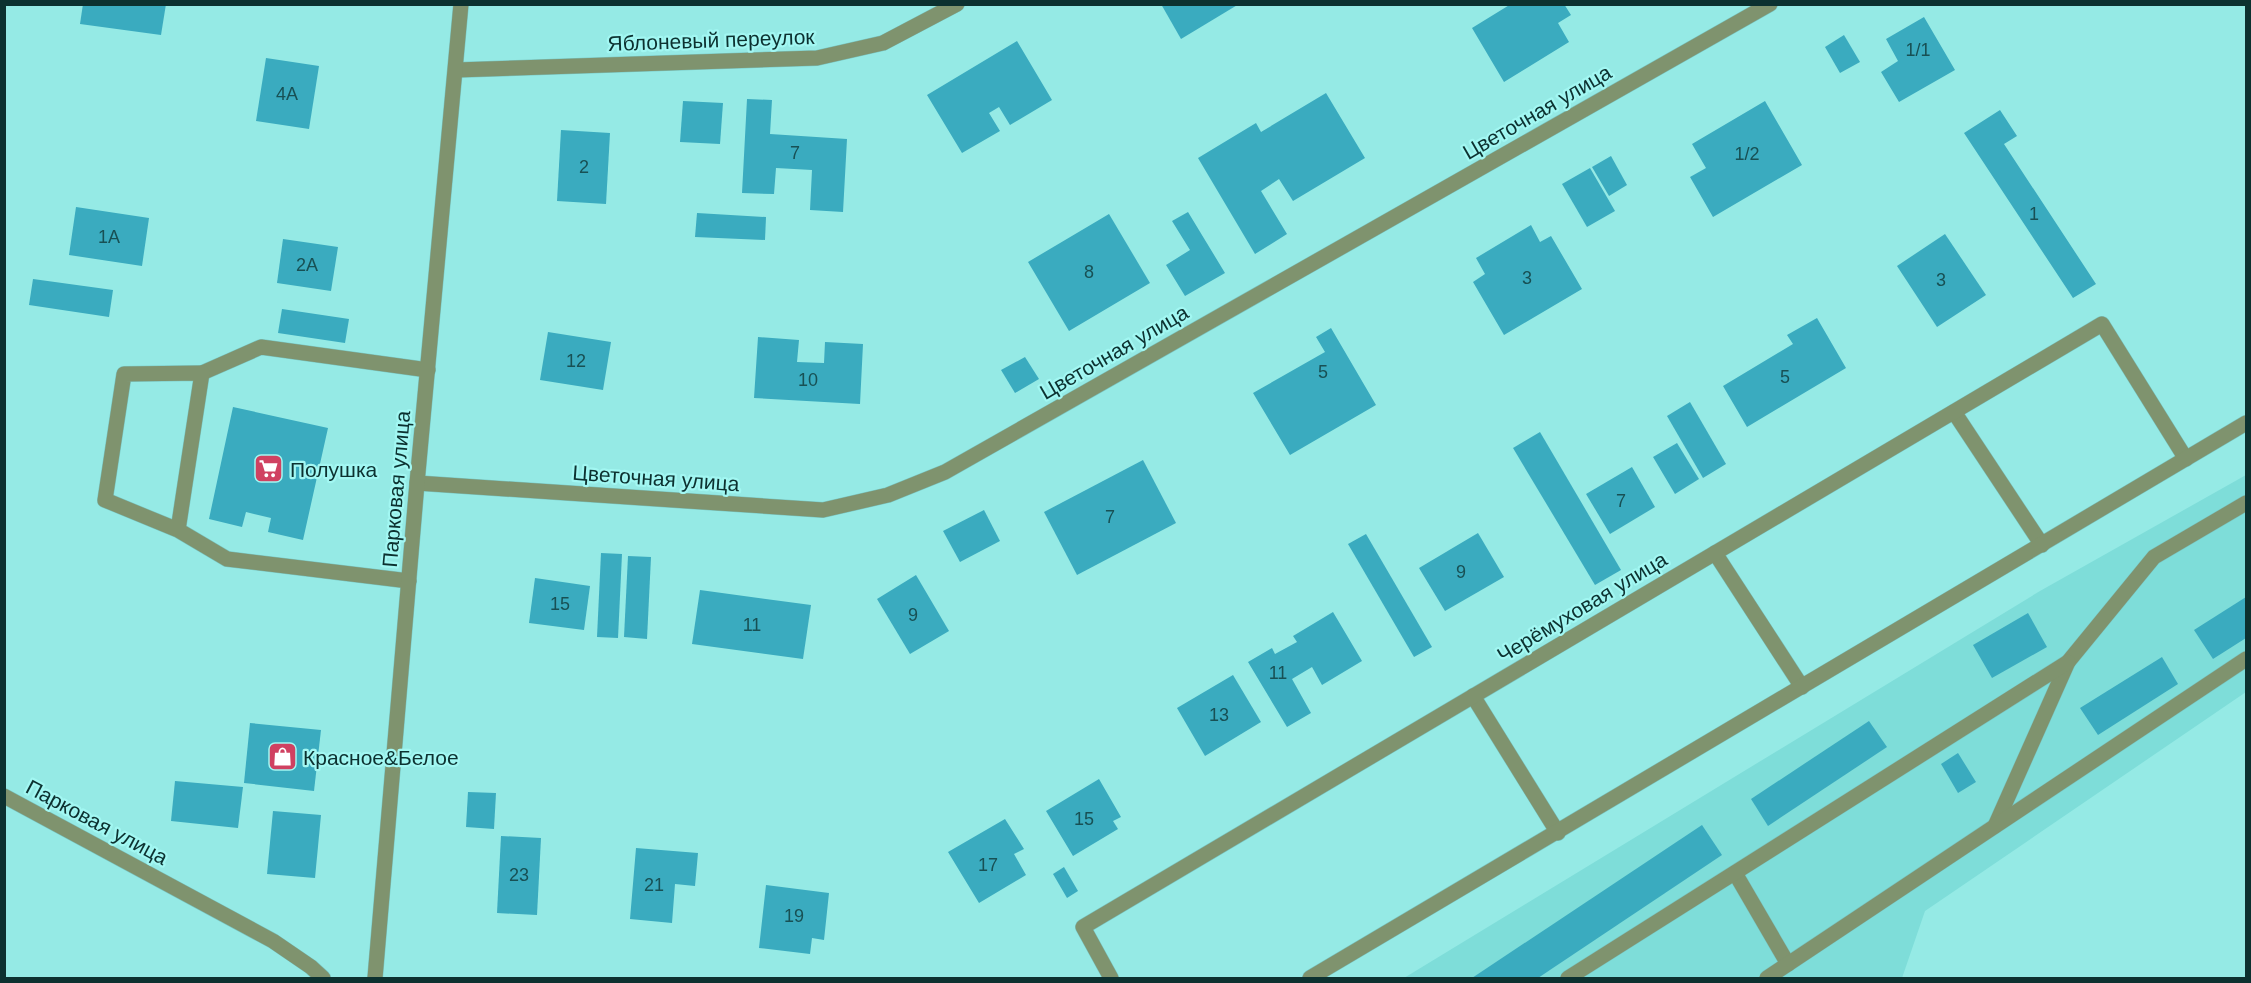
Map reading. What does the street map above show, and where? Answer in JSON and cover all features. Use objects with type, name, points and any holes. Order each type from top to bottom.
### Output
[{"type":"street","name":"Парковая улица","points":[[375,978],[461,4]]},
{"type":"street","name":"Яблоневый переулок","points":[[456,70],[817,58],[883,43],[957,4]]},
{"type":"street","name":"Цветочная улица","points":[[417,483],[823,510],[888,495],[945,472],[1770,4]]},
{"type":"street","name":"Черёмуховая улица","points":[[1111,978],[1083,927],[2102,324],[2186,459]]},
{"type":"street","points":[[409,580],[227,559],[178,530],[105,500],[124,374],[202,373],[261,347],[428,370]]},
{"type":"street","points":[[178,530],[202,373]]},
{"type":"street","points":[[1954,412],[2042,545]]},
{"type":"street","points":[[1310,978],[2247,423]]},
{"type":"street","points":[[1995,826],[2068,662],[2154,557],[2247,503]]},
{"type":"street","points":[[1715,553],[1802,687]]},
{"type":"street","points":[[1767,978],[2247,658]]},
{"type":"street","points":[[1568,978],[2068,662]]},
{"type":"street","points":[[1473,696],[1558,833]]},
{"type":"street","name":"Парковая улица","points":[[4,796],[273,941],[323,978]]},
{"type":"street","points":[[1735,873],[1788,964]]},
{"type":"shaded area","points":[[2246,475],[2246,692],[1925,911],[1902,978],[1404,978],[2040,591]]},
{"type":"building","points":[[83,4],[166,4],[161,35],[80,24]]},
{"type":"building","points":[[1161,4],[1239,4],[1181,39]]},
{"type":"building","points":[[1511,4],[1564,4],[1571,15],[1558,23],[1569,42],[1504,82],[1472,28]]},
{"type":"building","points":[[1924,17],[1955,70],[1899,102],[1881,72],[1898,61],[1886,39]]},
{"type":"building","points":[[1844,35],[1860,62],[1840,73],[1825,47]]},
{"type":"building","points":[[1017,41],[1052,100],[1010,125],[999,107],[989,113],[1000,131],[962,153],[927,95]]},
{"type":"building","points":[[266,58],[319,66],[309,129],[256,121]]},
{"type":"building","points":[[1326,93],[1365,158],[1293,201],[1279,179],[1261,191],[1287,234],[1255,254],[1198,158],[1256,123],[1261,132]]},
{"type":"building","points":[[747,99],[772,100],[770,134],[847,139],[843,212],[810,210],[812,170],[776,168],[774,194],[742,193]]},
{"type":"building","points":[[683,101],[723,103],[720,144],[680,142]]},
{"type":"building","points":[[1765,101],[1802,165],[1713,217],[1690,177],[1706,168],[1692,144]]},
{"type":"building","points":[[2000,110],[2017,136],[2004,144],[2096,284],[2073,298],[1964,133]]},
{"type":"building","points":[[561,130],[610,133],[606,204],[557,201]]},
{"type":"building","points":[[1611,156],[1627,185],[1609,196],[1592,167]]},
{"type":"building","points":[[1590,168],[1615,211],[1587,227],[1562,184]]},
{"type":"building","points":[[76,207],[149,218],[142,266],[69,255]]},
{"type":"building","points":[[1188,212],[1225,273],[1185,296],[1166,265],[1190,250],[1172,221]]},
{"type":"building","points":[[697,213],[766,217],[765,240],[695,237]]},
{"type":"building","points":[[1109,214],[1150,283],[1069,331],[1028,262]]},
{"type":"building","points":[[1531,225],[1540,242],[1551,236],[1582,289],[1504,335],[1473,282],[1485,274],[1476,258]]},
{"type":"building","points":[[1945,234],[1986,295],[1937,327],[1897,266]]},
{"type":"building","points":[[283,239],[338,247],[331,291],[277,283]]},
{"type":"building","points":[[33,279],[113,290],[109,317],[29,305]]},
{"type":"building","points":[[282,309],[349,319],[345,343],[278,333]]},
{"type":"building","points":[[1817,318],[1846,368],[1747,427],[1723,386],[1793,344],[1787,335]]},
{"type":"building","points":[[1331,328],[1376,405],[1290,455],[1253,393],[1325,352],[1316,337]]},
{"type":"building","points":[[548,332],[611,342],[603,390],[540,380]]},
{"type":"building","points":[[758,337],[799,340],[797,362],[824,363],[825,342],[863,344],[860,404],[754,398]]},
{"type":"building","points":[[1025,357],[1039,379],[1015,393],[1001,370]]},
{"type":"building","points":[[1690,402],[1726,464],[1703,478],[1667,416]]},
{"type":"building","points":[[233,407],[328,428],[303,540],[268,532],[271,518],[246,512],[242,527],[209,519]]},
{"type":"building","points":[[1540,432],[1621,570],[1595,585],[1513,448]]},
{"type":"building","points":[[1677,443],[1699,479],[1675,494],[1653,457]]},
{"type":"building","points":[[1143,460],[1176,523],[1077,575],[1044,512]]},
{"type":"building","points":[[1632,467],[1655,507],[1610,534],[1586,494]]},
{"type":"building","points":[[984,510],[1000,541],[960,562],[943,531]]},
{"type":"building","points":[[1478,533],[1504,577],[1445,611],[1419,568]]},
{"type":"building","points":[[1366,534],[1432,647],[1414,657],[1348,544]]},
{"type":"building","points":[[601,553],[622,554],[618,638],[597,637]]},
{"type":"building","points":[[628,556],[651,557],[647,639],[624,637]]},
{"type":"building","points":[[916,575],[949,631],[910,654],[877,599]]},
{"type":"building","points":[[535,578],[590,586],[584,630],[529,623]]},
{"type":"building","points":[[700,590],[811,605],[803,659],[692,644]]},
{"type":"building","points":[[2246,597],[2246,638],[2213,659],[2194,630]]},
{"type":"building","points":[[1333,612],[1362,661],[1322,685],[1312,667],[1292,679],[1311,713],[1287,727],[1248,662],[1272,648],[1275,654],[1297,642],[1293,636]]},
{"type":"building","points":[[2028,613],[2047,647],[1992,678],[1973,645]]},
{"type":"building","points":[[2162,657],[2178,684],[2098,735],[2080,708]]},
{"type":"building","points":[[1233,675],[1261,722],[1205,756],[1177,708]]},
{"type":"building","points":[[1869,721],[1887,747],[1768,826],[1751,799]]},
{"type":"building","name":"Красное&Белое","points":[[250,723],[321,730],[314,791],[244,783]]},
{"type":"building","points":[[1958,753],[1976,782],[1958,793],[1941,764]]},
{"type":"building","points":[[1099,779],[1121,817],[1113,821],[1118,829],[1073,856],[1046,811]]},
{"type":"building","points":[[175,781],[243,787],[238,828],[171,821]]},
{"type":"building","points":[[468,792],[496,793],[494,829],[466,827]]},
{"type":"building","points":[[273,811],[321,815],[315,878],[267,874]]},
{"type":"building","points":[[1005,819],[1024,849],[1014,854],[1026,875],[979,903],[948,852]]},
{"type":"building","points":[[1702,825],[1722,855],[1538,978],[1472,978]]},
{"type":"building","points":[[501,836],[541,838],[537,915],[497,913]]},
{"type":"building","points":[[636,848],[698,853],[695,886],[675,884],[672,923],[630,919]]},
{"type":"building","points":[[1064,867],[1078,891],[1067,898],[1053,874]]},
{"type":"building","points":[[766,885],[829,893],[824,940],[812,938],[810,954],[759,948]]},
{"type":"place","name":"Полушка","points":[[269,469]]},
{"type":"place","name":"Красное&Белое","points":[[282,757]]}]
